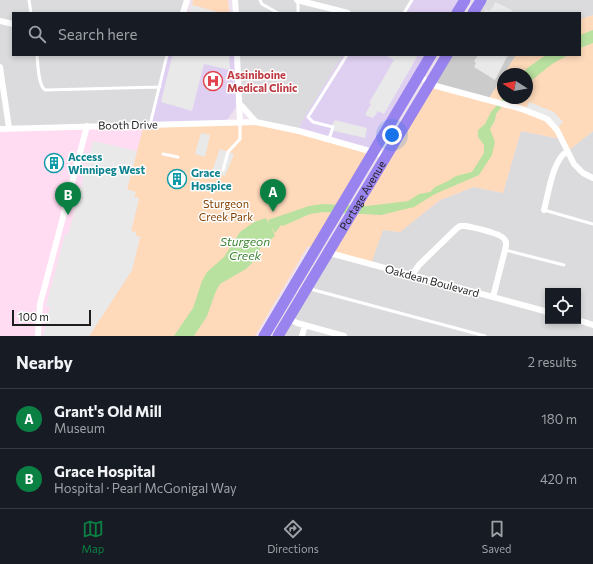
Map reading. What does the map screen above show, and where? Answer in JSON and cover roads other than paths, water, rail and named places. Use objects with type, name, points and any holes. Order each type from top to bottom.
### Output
[{"type":"highway","points":[[458,12],[465,0]]},
{"type":"highway","points":[[474,12],[481,0]]},
{"type":"highway","name":"Portage Avenue","points":[[264,336],[430,56]]},
{"type":"highway","name":"Portage Avenue","points":[[278,336],[446,56]]},
{"type":"street","points":[[184,12],[187,0]]},
{"type":"street","points":[[235,0],[236,12]]},
{"type":"street","points":[[297,0],[344,12]]},
{"type":"street","points":[[0,21],[12,24]]},
{"type":"street","points":[[237,56],[240,122]]},
{"type":"street","points":[[0,67],[9,128]]},
{"type":"street","points":[[418,76],[443,88],[540,115],[551,122],[557,130],[567,152],[577,168],[593,178]]},
{"type":"street","points":[[239,104],[256,122]]},
{"type":"street","name":"Booth Drive","points":[[0,129],[256,122],[299,131],[387,156]]},
{"type":"street","points":[[38,336],[40,304],[87,126]]},
{"type":"street","points":[[544,210],[557,163],[562,154],[567,152]]},
{"type":"street","points":[[412,275],[418,265],[456,229],[460,226],[466,226],[501,236],[506,242],[493,297]]},
{"type":"street","name":"Oakdean Boulevard","points":[[315,249],[545,311]]},
{"type":"street","points":[[278,312],[305,326],[344,336]]},
{"type":"street","points":[[581,321],[593,325]]},
{"type":"street","points":[[302,336],[305,326]]},
{"type":"lane","points":[[29,0],[31,12]]},
{"type":"lane","points":[[260,0],[262,4],[276,12]]},
{"type":"lane","points":[[297,0],[298,12]]},
{"type":"lane","points":[[405,12],[412,0]]},
{"type":"lane","points":[[37,56],[40,84],[45,90],[160,87]]},
{"type":"lane","points":[[150,124],[168,56]]},
{"type":"lane","points":[[329,139],[333,127],[313,122],[308,117],[345,56]]},
{"type":"lane","points":[[223,170],[228,152],[240,139],[240,122]]},
{"type":"lane","points":[[164,154],[178,157]]},
{"type":"lane","points":[[544,210],[593,224]]},
{"type":"lane","points":[[505,250],[564,266]]},
{"type":"lane","points":[[308,287],[314,290],[485,336]]},
{"type":"water","points":[[593,30],[593,43],[581,48],[581,35]]},
{"type":"water","points":[[545,56],[566,56],[552,64],[533,79],[533,68],[527,68]]},
{"type":"water","name":"Sturgeon Creek","points":[[498,104],[504,104],[496,114],[495,120],[490,129],[495,142],[492,155],[479,175],[435,194],[414,207],[381,215],[324,212],[310,214],[283,226],[281,225],[275,233],[271,226],[275,236],[261,247],[256,259],[246,269],[220,284],[207,316],[194,336],[174,336],[193,308],[202,281],[207,272],[224,257],[240,232],[254,222],[266,218],[270,226],[268,220],[309,206],[322,204],[367,206],[408,201],[419,194],[430,192],[435,187],[456,176],[472,172],[484,153],[484,145],[478,137],[478,130],[485,124],[491,112]]},
{"type":"place","name":"Assiniboine Medical Clinic","points":[[213,81]]},
{"type":"place","name":"Access Winnipeg West","points":[[54,163]]},
{"type":"place","name":"Grace Hospice","points":[[177,179]]},
{"type":"place","name":"Grant's Old Mill","points":[[273,212]]},
{"type":"place","name":"Grace Hospital","points":[[68,215]]},
{"type":"park label","name":"Sturgeon Creek Park","points":[[226,210]]}]
